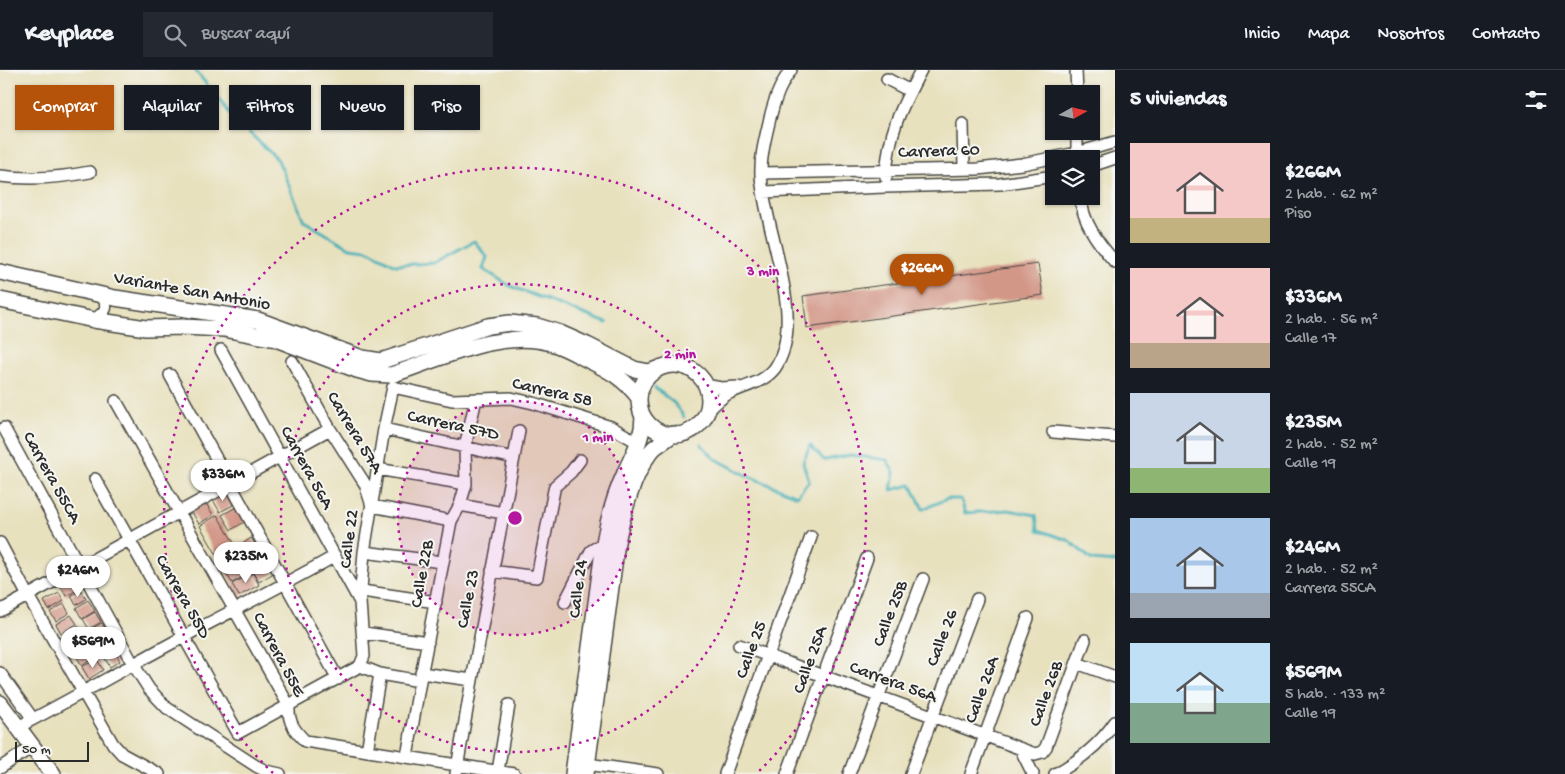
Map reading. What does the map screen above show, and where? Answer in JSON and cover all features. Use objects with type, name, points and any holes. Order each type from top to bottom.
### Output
[{"type":"main road","name":"Variante San Antonio","points":[[0,272],[158,306],[258,320],[335,349],[362,358],[381,361],[488,326],[510,323],[537,326],[560,332],[634,369],[649,372],[671,365],[685,366],[697,373],[705,385]]},
{"type":"main road","name":"Variante San Antonio","points":[[0,300],[94,320],[146,328],[224,329],[276,339],[357,370],[383,376],[391,375],[474,346],[505,339],[556,344],[609,370],[630,386],[640,398]]},
{"type":"main road","points":[[657,369],[645,381],[640,398],[643,416],[656,429],[673,434],[689,431],[702,420],[706,413],[709,399],[705,385]]},
{"type":"main road","name":"Calle 24","points":[[573,774],[609,516],[616,495],[639,443],[643,427],[643,416]]},
{"type":"main road","name":"Calle 24","points":[[587,769],[616,550],[622,519],[629,497],[646,460],[654,448],[673,434]]},
{"type":"main road","points":[[0,703],[53,774]]},
{"type":"street","points":[[706,413],[725,396],[764,379],[773,370],[783,350],[787,328],[786,297],[763,192],[761,173],[767,130],[774,102],[785,78],[791,70]]},
{"type":"street","points":[[886,186],[889,146],[896,120],[921,70]]},
{"type":"street","points":[[1076,70],[1077,85]]},
{"type":"street","points":[[887,79],[910,91]]},
{"type":"street","points":[[963,124],[964,169]]},
{"type":"street","name":"Carrera 60","points":[[1093,150],[1115,142]]},
{"type":"street","points":[[1100,163],[1115,158]]},
{"type":"street","name":"Carrera 60","points":[[761,173],[964,169],[1045,161]]},
{"type":"street","points":[[0,176],[30,179],[90,172]]},
{"type":"street","name":"Carrera 60","points":[[763,192],[886,186],[1000,184],[1045,177]]},
{"type":"street","points":[[1082,205],[1087,225],[1101,246],[1115,262]]},
{"type":"street","points":[[94,320],[104,313],[106,307],[106,302],[102,295]]},
{"type":"street","name":"Carrera 56A","points":[[221,350],[280,458],[361,597]]},
{"type":"street","name":"Carrera 57A","points":[[292,361],[330,429],[365,484],[372,506]]},
{"type":"street","points":[[170,375],[338,679]]},
{"type":"street","points":[[705,385],[721,388],[747,386]]},
{"type":"street","name":"Carrera 58","points":[[393,387],[452,400],[511,398],[533,403],[611,427],[639,443]]},
{"type":"street","name":"Calle 22","points":[[360,666],[364,656],[361,597],[364,552],[384,429],[393,387]]},
{"type":"street","name":"Calle 22B","points":[[407,757],[442,562],[451,521],[460,505],[466,484],[465,447],[476,399]]},
{"type":"street","name":"Carrera 55E","points":[[116,401],[289,706],[288,717],[294,729],[305,741],[407,757],[457,769],[498,771],[514,774]]},
{"type":"street","name":"Carrera 55CA","points":[[4,428],[133,664],[159,700],[167,708],[253,770]]},
{"type":"street","points":[[0,611],[330,429]]},
{"type":"street","name":"Carrera 57D","points":[[384,429],[514,458]]},
{"type":"street","name":"Calle 23","points":[[457,769],[519,430]]},
{"type":"street","points":[[1052,432],[1115,437]]},
{"type":"street","points":[[492,572],[537,577],[555,486],[572,472],[580,460]]},
{"type":"street","points":[[377,469],[466,484]]},
{"type":"street","name":"Carrera 55D","points":[[95,479],[238,733],[289,706]]},
{"type":"street","points":[[460,505],[503,513]]},
{"type":"street","points":[[372,506],[451,521]]},
{"type":"street","name":"Calle 25","points":[[725,774],[811,537]]},
{"type":"street","points":[[0,542],[28,596],[113,744],[122,754],[159,774]]},
{"type":"street","points":[[565,602],[591,551],[604,543]]},
{"type":"street","points":[[364,552],[442,562]]},
{"type":"street","points":[[18,727],[336,556]]},
{"type":"street","name":"Calle 25A","points":[[787,774],[867,558]]},
{"type":"street","name":"Calle 25B","points":[[849,774],[923,579]]},
{"type":"street","points":[[361,597],[436,602]]},
{"type":"street","name":"Calle 26","points":[[910,774],[977,599]]},
{"type":"street","name":"Calle 26A","points":[[971,774],[1028,618]]},
{"type":"street","points":[[364,633],[428,642]]},
{"type":"street","name":"Calle 26B","points":[[1035,754],[1042,752],[1046,747],[1086,640]]},
{"type":"street","name":"Carrera 56A","points":[[739,645],[1035,754]]},
{"type":"street","points":[[1077,664],[1115,677]]},
{"type":"street","points":[[289,706],[360,666],[380,674],[472,680]]},
{"type":"street","points":[[0,673],[33,719]]},
{"type":"street","points":[[366,751],[380,674]]},
{"type":"street","points":[[498,771],[509,705]]},
{"type":"street","points":[[1055,774],[1076,762],[1093,748],[1105,737],[1115,722]]},
{"type":"street","points":[[0,768],[32,747]]},
{"type":"street","points":[[1022,750],[1032,774]]},
{"type":"street","points":[[587,769],[658,774]]},
{"type":"street","points":[[253,770],[280,774]]},
{"type":"building","points":[[1038,264],[1043,295],[807,328],[803,296]]},
{"type":"building","points":[[226,492],[233,505],[220,512],[213,500]]},
{"type":"building","points":[[206,503],[213,515],[199,524],[192,512]]},
{"type":"building","points":[[238,506],[246,521],[231,530],[222,515]]},
{"type":"building","points":[[217,515],[236,546],[218,557],[200,526]]},
{"type":"building","points":[[251,538],[257,547],[243,557],[237,548]]},
{"type":"building","points":[[236,547],[251,572],[232,583],[217,558]]},
{"type":"building","points":[[258,548],[266,561],[251,570],[243,558]]},
{"type":"building","points":[[267,561],[274,573],[259,582],[252,571]]},
{"type":"building","points":[[253,573],[259,585],[239,596],[232,584]]},
{"type":"building","points":[[74,578],[80,589],[66,596],[60,585]]},
{"type":"building","points":[[81,590],[86,599],[76,605],[71,596]]},
{"type":"building","points":[[59,593],[64,601],[49,610],[44,601]]},
{"type":"building","points":[[88,600],[95,611],[82,619],[76,608]]},
{"type":"building","points":[[64,604],[69,613],[56,621],[50,612]]},
{"type":"building","points":[[95,612],[101,622],[89,629],[83,619]]},
{"type":"building","points":[[71,615],[77,624],[61,633],[56,624]]},
{"type":"building","points":[[102,623],[108,633],[95,641],[89,630]]},
{"type":"building","points":[[78,626],[82,633],[67,642],[63,635]]},
{"type":"building","points":[[109,635],[114,644],[101,651],[96,642]]},
{"type":"building","points":[[83,637],[88,647],[76,654],[71,645]]},
{"type":"building","points":[[112,646],[120,661],[110,667],[101,652]]},
{"type":"building","points":[[89,649],[95,657],[82,666],[77,657]]},
{"type":"building","points":[[97,659],[103,670],[89,679],[82,667]]},
{"type":"waterway","points":[[195,70],[233,117],[278,160],[304,221],[350,248],[367,250],[396,265],[434,263],[474,241],[487,257],[483,269],[510,286],[607,323]]},
{"type":"waterway","points":[[655,388],[674,403],[684,417]]},
{"type":"waterway","points":[[701,444],[714,458],[746,475],[797,496],[809,481],[803,463],[810,445],[824,460],[851,455],[887,460],[894,473],[891,490],[911,485],[923,509],[947,499],[961,499],[965,513],[1008,510],[1036,515],[1038,530],[1068,540],[1092,560],[1115,562]]}]
